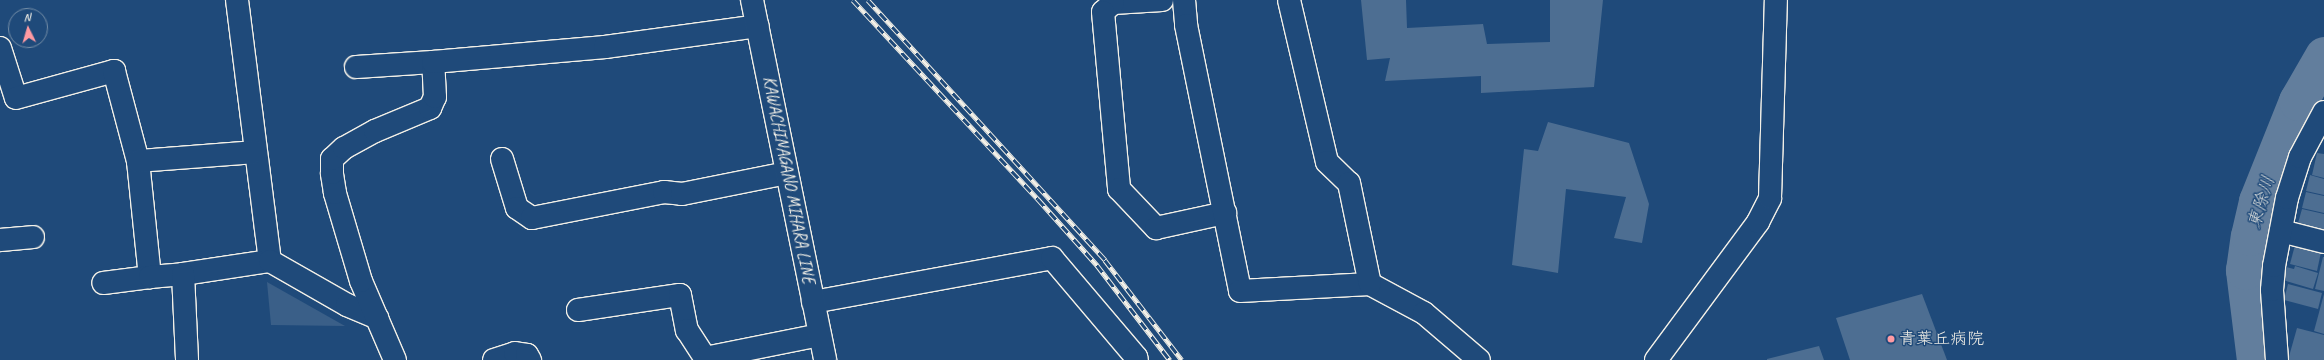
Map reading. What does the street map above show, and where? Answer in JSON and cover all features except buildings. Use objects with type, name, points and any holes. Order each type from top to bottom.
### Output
[{"type":"street","points":[[236,0],[270,262]]},
{"type":"street","name":"KAWACHINAGANO MIHARA LINE","points":[[752,0],[825,360]]},
{"type":"street","points":[[1162,0],[1113,3],[1103,12],[1119,189],[1156,228],[1224,213]]},
{"type":"street","points":[[1184,0],[1186,25],[1240,291],[1370,284],[1424,313],[1479,360]]},
{"type":"street","points":[[1289,0],[1327,162],[1349,183],[1370,284]]},
{"type":"street","points":[[1656,360],[1758,222],[1770,198],[1776,0]]},
{"type":"street","points":[[356,67],[433,62],[605,46],[758,26]]},
{"type":"street","points":[[0,48],[16,98],[114,71],[138,161],[150,277]]},
{"type":"street","points":[[395,360],[361,281],[335,193],[332,173],[332,159],[344,148],[375,131],[430,108],[435,97],[433,62]]},
{"type":"street","points":[[2276,360],[2272,290],[2274,266],[2287,198],[2297,164],[2324,112]]},
{"type":"street","points":[[138,161],[255,152]]},
{"type":"street","points":[[502,159],[517,208],[532,218],[664,192],[682,194],[788,173]]},
{"type":"street","points":[[2281,231],[2324,242]]},
{"type":"street","points":[[0,240],[33,237]]},
{"type":"street","points":[[813,302],[1052,258],[1136,356],[1137,360]]},
{"type":"street","points":[[103,283],[270,262],[347,305],[377,318]]},
{"type":"street","points":[[183,274],[187,360]]},
{"type":"street","points":[[578,310],[680,295],[686,330],[705,358],[820,335]]},
{"type":"street","points":[[494,360],[515,353],[527,355],[530,360]]},
{"type":"shaded area","points":[[267,282],[345,326],[271,325]]},
{"type":"waterway","name":"東除川","points":[[2256,360],[2245,270],[2250,236],[2258,201],[2298,101],[2324,56]]},
{"type":"railway","points":[[853,0],[1038,199],[1097,265],[1170,360]]},
{"type":"railway","points":[[868,0],[1105,260],[1182,360]]},
{"type":"place","name":"青葉丘病院","points":[[1891,339]]}]
